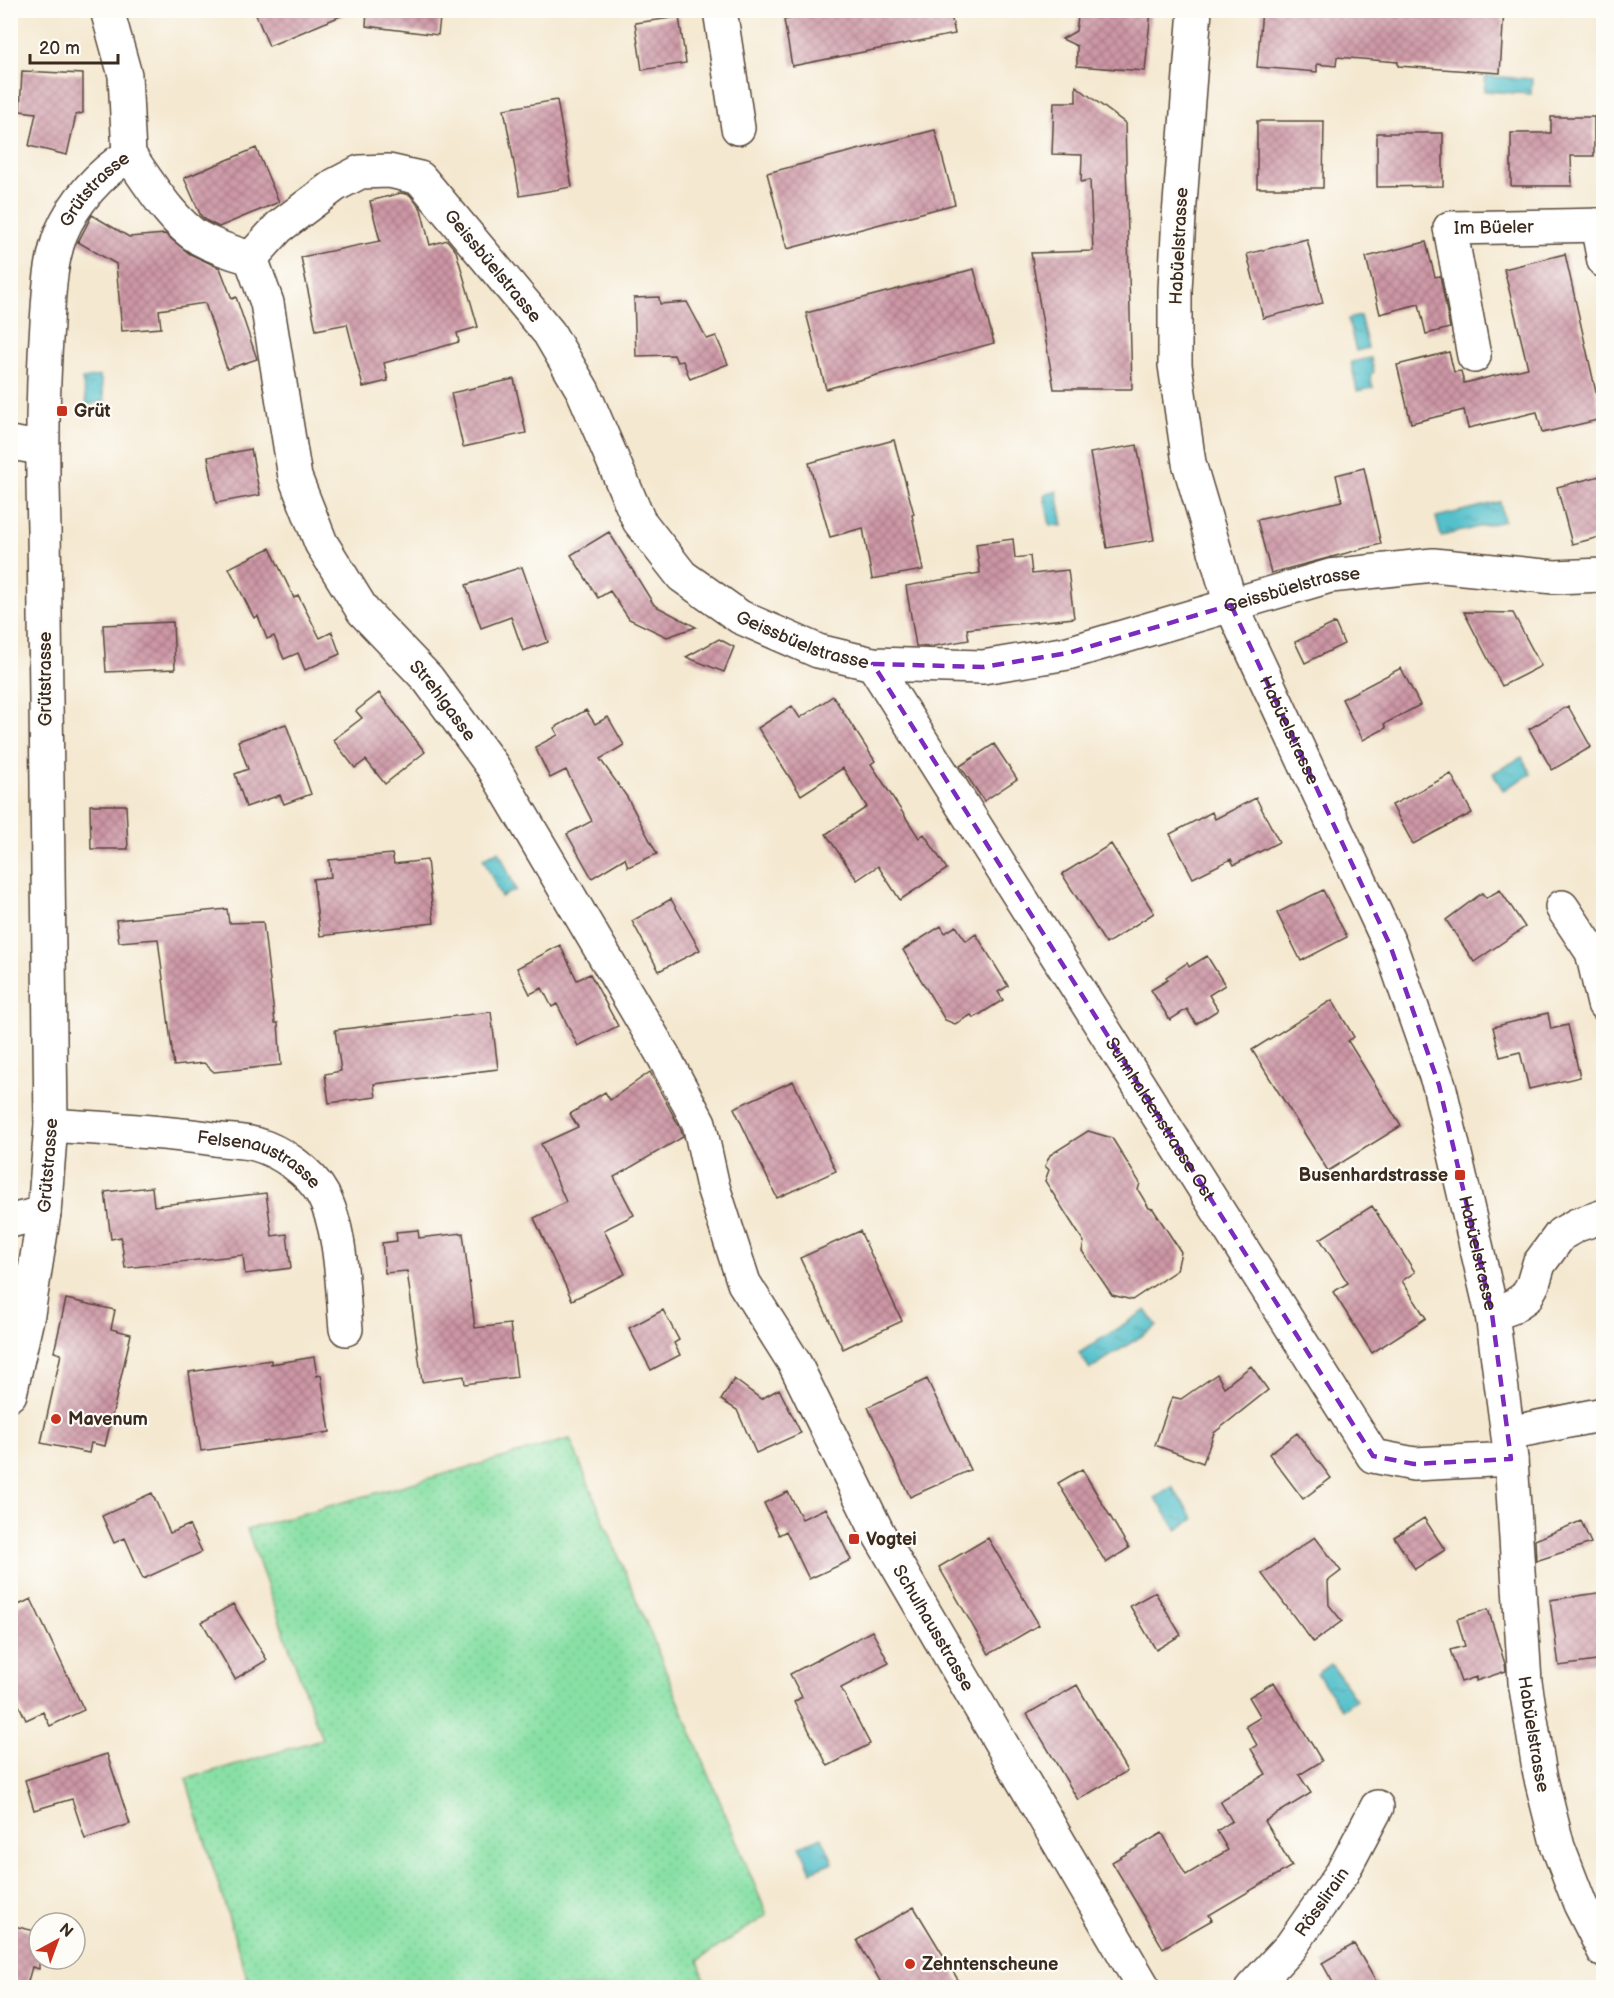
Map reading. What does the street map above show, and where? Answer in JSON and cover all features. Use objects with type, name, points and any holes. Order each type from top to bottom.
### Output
[{"type":"street","points":[[107,10],[125,75],[129,155]]},
{"type":"street","points":[[720,10],[738,128]]},
{"type":"street","name":"Habüelstrasse","points":[[1195,10],[1175,290],[1176,365],[1189,463],[1231,605],[1390,945],[1439,1085],[1492,1314],[1509,1446],[1525,1682],[1540,1775],[1558,1847],[1580,1904],[1604,1951]]},
{"type":"street","name":"Grütstrasse","points":[[10,1394],[28,1314],[44,1213],[51,1125],[44,529],[26,446],[46,341],[53,258],[61,232],[71,214],[99,178],[129,155],[171,211],[197,237],[231,253],[251,258]]},
{"type":"street","name":"Geissbüelstrasse","points":[[251,258],[279,227],[335,185],[360,172],[389,171],[420,178],[549,333],[583,391],[639,521],[682,576],[740,617],[818,651],[873,664],[983,667],[1068,653],[1330,576],[1432,565],[1554,577],[1604,575]]},
{"type":"street","name":"Im Büeler","points":[[1474,356],[1449,228],[1600,225],[1604,261]]},
{"type":"street","name":"Strehlgasse","points":[[251,258],[267,303],[295,477],[321,543],[363,611],[429,679],[493,767],[663,1055],[699,1123]]},
{"type":"street","name":"Sunnhaldenstrasse Ost","points":[[873,664],[1373,1456],[1414,1464],[1509,1446]]},
{"type":"street","points":[[1562,907],[1592,952],[1604,1004]]},
{"type":"street","name":"Schulhausstrasse","points":[[699,1123],[713,1187],[744,1283],[795,1364],[877,1531],[1144,1988]]},
{"type":"street","name":"Felsenaustrasse","points":[[51,1125],[187,1135],[255,1144],[296,1166],[322,1194],[332,1218],[339,1256],[346,1329]]},
{"type":"street","points":[[10,1221],[44,1213]]},
{"type":"street","points":[[1492,1314],[1510,1308],[1526,1297],[1539,1264],[1561,1234],[1576,1225],[1604,1215]]},
{"type":"street","points":[[1509,1446],[1604,1414]]},
{"type":"street","name":"Rösslirain","points":[[1252,1988],[1291,1946],[1342,1873],[1377,1807]]},
{"type":"highlighted area","points":[[1231,605],[1390,945],[1439,1085],[1492,1314],[1511,1459],[1414,1464],[1373,1456],[873,664],[983,667],[1068,653]]},
{"type":"green space","points":[[570,1439],[767,1915],[698,1960],[707,1987],[250,1987],[186,1779],[322,1739],[247,1529]]},
{"type":"water","points":[[1486,76],[1532,79],[1531,94],[1484,91]]},
{"type":"water","points":[[1360,316],[1368,348],[1356,351],[1348,319]]},
{"type":"water","points":[[1371,358],[1374,372],[1370,375],[1373,388],[1357,391],[1351,362]]},
{"type":"water","points":[[100,376],[105,401],[87,405],[82,379]]},
{"type":"water","points":[[1057,491],[1063,526],[1050,525],[1044,495]]},
{"type":"water","points":[[1500,502],[1504,521],[1441,536],[1436,517]]},
{"type":"water","points":[[1522,757],[1531,774],[1503,790],[1493,773]]},
{"type":"water","points":[[499,851],[516,890],[501,897],[483,858]]},
{"type":"water","points":[[1146,1310],[1157,1326],[1090,1369],[1079,1353]]},
{"type":"water","points":[[1172,1487],[1194,1519],[1177,1530],[1155,1498]]},
{"type":"water","points":[[1331,1664],[1356,1699],[1342,1709],[1317,1674]]},
{"type":"water","points":[[822,1837],[833,1862],[811,1871],[800,1846]]},
{"type":"building","points":[[254,10],[353,10],[353,11],[269,46]]},
{"type":"building","points":[[367,10],[441,10],[438,35],[366,26]]},
{"type":"building","points":[[788,10],[950,10],[955,34],[792,66],[784,20],[790,19]]},
{"type":"building","points":[[1079,10],[1151,10],[1145,71],[1077,66],[1077,46],[1062,39],[1076,31]]},
{"type":"building","points":[[1262,10],[1504,10],[1500,73],[1398,66],[1398,62],[1337,57],[1336,66],[1317,64],[1317,72],[1257,67]]},
{"type":"building","points":[[679,17],[686,63],[642,70],[635,23]]},
{"type":"building","points":[[22,71],[83,74],[83,113],[76,115],[67,155],[29,146],[36,113],[20,111]]},
{"type":"building","points":[[1076,86],[1125,123],[1132,389],[1054,389],[1031,253],[1093,251],[1090,180],[1081,182],[1082,155],[1052,154],[1054,102],[1076,102]]},
{"type":"building","points":[[557,100],[572,187],[520,196],[504,109]]},
{"type":"building","points":[[1551,117],[1594,117],[1594,156],[1571,156],[1572,186],[1511,186],[1511,133],[1551,133]]},
{"type":"building","points":[[1257,121],[1324,121],[1323,188],[1257,188]]},
{"type":"building","points":[[935,130],[955,204],[787,249],[767,173]]},
{"type":"building","points":[[1377,133],[1443,133],[1443,186],[1377,187]]},
{"type":"building","points":[[256,148],[279,202],[219,227],[209,222],[201,216],[184,178]]},
{"type":"building","points":[[401,193],[410,195],[421,209],[430,245],[447,240],[456,251],[478,327],[457,333],[459,342],[384,363],[388,381],[363,387],[347,324],[316,330],[301,257],[380,241],[370,201]]},
{"type":"building","points":[[92,215],[129,237],[165,234],[190,254],[220,268],[232,299],[236,297],[257,359],[227,369],[205,303],[159,310],[161,328],[122,331],[116,264],[78,242]]},
{"type":"building","points":[[1307,239],[1323,303],[1263,318],[1247,254]]},
{"type":"building","points":[[1426,242],[1435,277],[1440,276],[1450,328],[1426,334],[1419,304],[1380,314],[1366,257]]},
{"type":"building","points":[[1565,254],[1602,419],[1542,433],[1537,412],[1468,428],[1464,410],[1411,423],[1397,365],[1449,352],[1454,372],[1461,371],[1464,383],[1528,368],[1504,269]]},
{"type":"building","points":[[974,269],[994,343],[826,389],[806,313]]},
{"type":"building","points":[[659,297],[660,304],[687,302],[707,339],[716,336],[728,364],[690,379],[683,361],[677,362],[674,355],[636,356],[634,298]]},
{"type":"building","points":[[514,379],[526,433],[463,447],[451,393]]},
{"type":"building","points":[[894,440],[914,514],[912,515],[923,570],[872,579],[863,528],[830,537],[809,463]]},
{"type":"building","points":[[1137,445],[1154,540],[1107,548],[1090,453]]},
{"type":"building","points":[[251,449],[260,495],[216,503],[208,457]]},
{"type":"building","points":[[1364,468],[1381,544],[1271,573],[1257,520],[1342,501],[1336,475]]},
{"type":"building","points":[[1604,475],[1604,536],[1572,544],[1557,487]]},
{"type":"building","points":[[609,532],[654,605],[696,627],[667,637],[629,619],[610,591],[598,598],[571,555]]},
{"type":"building","points":[[1013,539],[1015,558],[1030,556],[1032,574],[1068,570],[1074,618],[967,629],[969,640],[929,647],[916,646],[906,586],[980,573],[976,544]]},
{"type":"building","points":[[270,548],[294,598],[298,595],[320,638],[332,632],[340,654],[305,670],[298,653],[284,659],[274,636],[267,639],[258,616],[254,618],[229,568]]},
{"type":"building","points":[[522,567],[548,642],[523,651],[511,617],[481,628],[466,585]]},
{"type":"building","points":[[1464,612],[1513,613],[1541,666],[1502,686]]},
{"type":"building","points":[[173,622],[175,669],[106,672],[103,625]]},
{"type":"building","points":[[1335,623],[1344,644],[1305,663],[1295,642]]},
{"type":"building","points":[[719,639],[734,647],[724,672],[686,657]]},
{"type":"building","points":[[1401,668],[1420,705],[1384,724],[1386,728],[1363,740],[1342,699]]},
{"type":"building","points":[[379,693],[425,752],[385,784],[366,760],[355,768],[333,740],[362,718],[356,711]]},
{"type":"building","points":[[833,696],[875,761],[871,764],[919,838],[924,834],[947,869],[900,900],[878,866],[857,880],[826,834],[867,807],[843,768],[801,795],[758,728],[792,706],[800,718]]},
{"type":"building","points":[[1568,706],[1591,747],[1552,770],[1529,729]]},
{"type":"building","points":[[586,710],[595,724],[608,717],[624,745],[600,759],[627,797],[657,854],[628,867],[625,858],[592,878],[567,834],[592,821],[566,770],[550,778],[535,747],[558,735],[554,728]]},
{"type":"building","points":[[286,724],[311,794],[284,804],[280,795],[246,807],[235,774],[248,769],[238,741]]},
{"type":"building","points":[[994,744],[1017,779],[984,801],[960,766]]},
{"type":"building","points":[[1451,774],[1472,813],[1413,844],[1392,805]]},
{"type":"building","points":[[1256,798],[1279,842],[1234,865],[1231,859],[1193,878],[1170,834],[1212,812],[1215,819]]},
{"type":"building","points":[[90,805],[126,805],[128,849],[91,849]]},
{"type":"building","points":[[1111,844],[1154,913],[1106,944],[1062,874]]},
{"type":"building","points":[[392,854],[394,864],[427,860],[434,923],[320,936],[313,879],[331,877],[329,860]]},
{"type":"building","points":[[1323,890],[1347,937],[1301,961],[1277,913]]},
{"type":"building","points":[[1500,890],[1525,927],[1474,962],[1446,920],[1482,893],[1486,898]]},
{"type":"building","points":[[671,899],[700,950],[659,971],[632,921]]},
{"type":"building","points":[[227,909],[229,923],[263,922],[275,1023],[278,1023],[281,1065],[214,1072],[204,1063],[174,1066],[158,939],[119,942],[116,920]]},
{"type":"building","points":[[941,926],[945,933],[956,926],[966,941],[976,934],[1008,986],[998,992],[1003,1000],[974,1018],[971,1015],[955,1024],[945,1020],[903,950]]},
{"type":"building","points":[[560,945],[577,980],[590,974],[618,1026],[578,1046],[557,1004],[552,1007],[542,988],[530,994],[517,968]]},
{"type":"building","points":[[1207,956],[1225,985],[1209,995],[1218,1010],[1196,1024],[1187,1009],[1170,1020],[1151,990],[1168,980],[1166,977],[1187,963],[1189,967]]},
{"type":"building","points":[[1332,1000],[1354,1037],[1348,1041],[1401,1126],[1328,1171],[1252,1050]]},
{"type":"building","points":[[491,1012],[498,1069],[374,1084],[376,1097],[329,1103],[325,1074],[341,1071],[335,1030]]},
{"type":"building","points":[[1548,1013],[1551,1029],[1568,1025],[1580,1077],[1529,1089],[1520,1052],[1500,1057],[1493,1027]]},
{"type":"building","points":[[650,1072],[683,1137],[614,1177],[634,1215],[604,1230],[625,1274],[572,1300],[534,1218],[566,1202],[541,1144],[578,1127],[570,1114],[605,1092],[610,1100]]},
{"type":"building","points":[[793,1081],[836,1171],[777,1198],[734,1108]]},
{"type":"building","points":[[1088,1131],[1112,1138],[1140,1183],[1138,1190],[1181,1252],[1177,1270],[1132,1300],[1112,1295],[1082,1251],[1084,1242],[1045,1181],[1049,1170],[1045,1166],[1050,1155]]},
{"type":"building","points":[[152,1187],[154,1206],[266,1193],[272,1236],[287,1234],[291,1268],[245,1274],[243,1255],[125,1268],[121,1237],[111,1239],[105,1192]]},
{"type":"building","points":[[1372,1206],[1415,1272],[1402,1281],[1426,1318],[1372,1353],[1333,1292],[1348,1283],[1320,1239]]},
{"type":"building","points":[[418,1230],[419,1238],[463,1233],[475,1328],[510,1324],[517,1377],[465,1384],[464,1376],[422,1382],[407,1271],[385,1273],[382,1243],[397,1241],[396,1232]]},
{"type":"building","points":[[860,1231],[902,1321],[843,1349],[800,1258]]},
{"type":"building","points":[[66,1299],[115,1310],[111,1329],[131,1334],[105,1446],[91,1443],[89,1453],[41,1443],[61,1354],[54,1352]]},
{"type":"building","points":[[663,1310],[679,1340],[674,1343],[680,1355],[651,1370],[629,1328]]},
{"type":"building","points":[[314,1357],[317,1376],[321,1375],[330,1432],[201,1451],[189,1372],[271,1360],[271,1364]]},
{"type":"building","points":[[1251,1366],[1268,1390],[1214,1433],[1203,1463],[1155,1445],[1172,1397],[1181,1399],[1217,1374],[1224,1387]]},
{"type":"building","points":[[734,1379],[761,1399],[779,1389],[801,1433],[756,1453],[737,1410],[721,1400]]},
{"type":"building","points":[[927,1379],[970,1470],[910,1497],[868,1407]]},
{"type":"building","points":[[1297,1433],[1331,1478],[1303,1499],[1269,1454]]},
{"type":"building","points":[[1082,1469],[1129,1548],[1106,1563],[1058,1483]]},
{"type":"building","points":[[788,1492],[802,1519],[826,1508],[851,1560],[809,1579],[786,1531],[779,1535],[764,1503]]},
{"type":"building","points":[[152,1493],[170,1533],[189,1525],[202,1552],[143,1579],[125,1538],[114,1543],[102,1516]]},
{"type":"building","points":[[1424,1518],[1445,1550],[1415,1569],[1394,1537]]},
{"type":"building","points":[[1581,1521],[1591,1543],[1536,1561],[1535,1540]]},
{"type":"building","points":[[1315,1537],[1341,1571],[1328,1581],[1329,1605],[1342,1621],[1313,1642],[1262,1574]]},
{"type":"building","points":[[988,1538],[1039,1625],[989,1654],[939,1567]]},
{"type":"building","points":[[1155,1592],[1181,1635],[1156,1650],[1130,1606]]},
{"type":"building","points":[[1604,1592],[1604,1660],[1559,1666],[1550,1600]]},
{"type":"building","points":[[31,1599],[84,1710],[50,1726],[43,1712],[26,1720],[18,1703],[10,1707],[10,1609]]},
{"type":"building","points":[[233,1604],[267,1660],[235,1679],[202,1622]]},
{"type":"building","points":[[1488,1609],[1506,1671],[1476,1681],[1476,1677],[1461,1682],[1450,1650],[1465,1646],[1457,1619]]},
{"type":"building","points":[[872,1631],[889,1663],[841,1688],[870,1744],[828,1766],[794,1702],[802,1697],[790,1674]]},
{"type":"building","points":[[1274,1682],[1322,1761],[1299,1775],[1311,1793],[1265,1821],[1292,1866],[1209,1915],[1212,1920],[1163,1948],[1112,1862],[1162,1833],[1186,1875],[1228,1850],[1217,1831],[1232,1821],[1220,1801],[1266,1774],[1251,1749],[1257,1745],[1246,1726],[1261,1717],[1249,1697]]},
{"type":"building","points":[[1077,1685],[1127,1771],[1078,1800],[1027,1714]]},
{"type":"building","points":[[107,1754],[130,1824],[85,1839],[72,1799],[34,1810],[25,1780]]},
{"type":"building","name":"Zehntenscheune","points":[[914,1907],[963,1988],[884,1988],[857,1940]]},
{"type":"building","points":[[10,1925],[27,1929],[27,1971],[31,1971],[26,1988],[10,1988]]},
{"type":"building","points":[[1354,1944],[1380,1988],[1336,1988],[1322,1963]]},
{"type":"place","name":"Grüt","points":[[62,411]]},
{"type":"place","name":"Busenhardstrasse","points":[[1460,1175]]},
{"type":"place","name":"Mavenum","points":[[56,1419]]},
{"type":"place","name":"Vogtei","points":[[854,1539]]},
{"type":"place","name":"Zehntenscheune","points":[[910,1964]]}]
